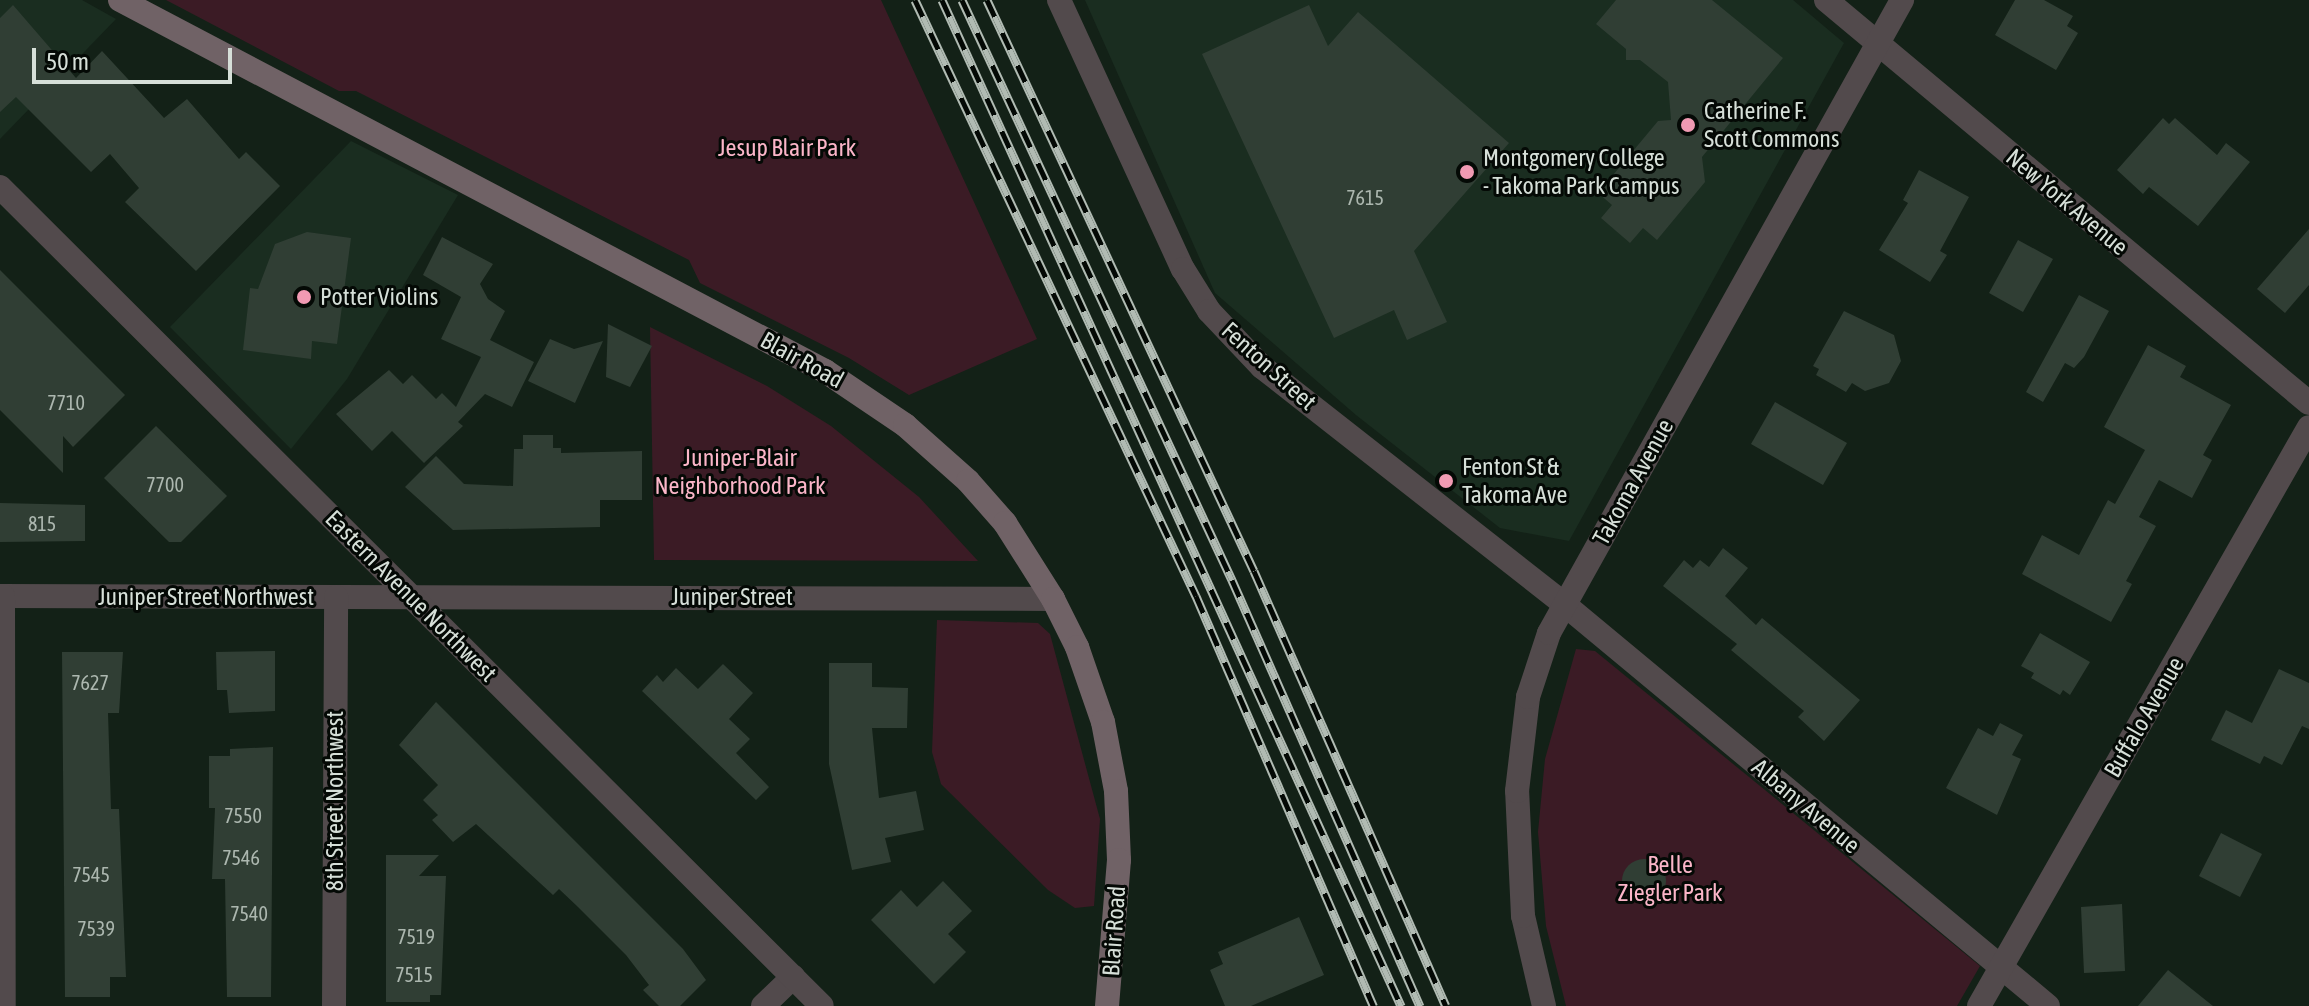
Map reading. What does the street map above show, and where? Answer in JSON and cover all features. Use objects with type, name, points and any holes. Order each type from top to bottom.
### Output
[{"type":"main road","name":"Blair Road","points":[[120,0],[825,371],[905,425],[968,481],[1005,523],[1053,599],[1103,722],[1116,791],[1119,860],[1107,1006]]},
{"type":"street","name":"Fenton Street","points":[[1059,0],[1183,269],[1209,311],[1262,367],[1564,604]]},
{"type":"street","name":"New York Avenue","points":[[1826,0],[2309,403]]},
{"type":"street","name":"Takoma Avenue","points":[[1544,1006],[1523,916],[1517,791],[1528,697],[1564,604],[1902,0]]},
{"type":"street","name":"Eastern Avenue Northwest","points":[[0,187],[822,1006]]},
{"type":"street","name":"Buffalo Avenue","points":[[1979,1006],[2309,427]]},
{"type":"street","name":"Juniper Street Northwest","points":[[2,596],[411,597]]},
{"type":"street","points":[[2,596],[4,1006]]},
{"type":"street","name":"8th Street Northwest","points":[[334,1006],[336,597]]},
{"type":"street","name":"Juniper Street","points":[[411,597],[1053,599]]},
{"type":"street","name":"Albany Avenue","points":[[1564,604],[2048,1006]]},
{"type":"street","points":[[763,1006],[793,977]]},
{"type":"shaded area","points":[[0,0],[82,0],[116,19],[0,139]]},
{"type":"shaded area","name":"Montgomery College - Takoma Park Campus","points":[[1085,0],[1793,0],[1844,43],[1569,541],[1500,528],[1356,415],[1215,293]]},
{"type":"shaded area","points":[[351,141],[458,195],[347,379],[291,449],[170,327]]},
{"type":"green space","name":"Jesup Blair Park","points":[[166,0],[881,0],[1037,339],[909,395],[849,358],[700,283],[689,260],[356,91],[339,91]]},
{"type":"green space","name":"Juniper-Blair Neighborhood Park","points":[[650,327],[767,386],[831,426],[919,497],[978,561],[654,560]]},
{"type":"green space","points":[[937,620],[1038,623],[1050,634],[1100,819],[1094,906],[1075,908],[1048,890],[941,784],[932,752]]},
{"type":"green space","name":"Belle Ziegler Park","points":[[1576,649],[1595,651],[1980,966],[1957,1006],[1566,1006],[1546,926],[1538,832],[1545,759]]},
{"type":"building","name":"Catherine F. Scott Commons","points":[[1616,0],[1712,0],[1783,58],[1702,157],[1705,182],[1657,240],[1643,228],[1630,243],[1601,218],[1612,205],[1598,193],[1658,121],[1671,120],[1668,82],[1640,60],[1626,60],[1626,49],[1596,24]]},
{"type":"building","points":[[2015,0],[2044,0],[2073,16],[2067,26],[2078,33],[2056,70],[1995,35]]},
{"type":"building","points":[[13,5],[76,78],[102,51],[164,118],[187,99],[239,159],[246,152],[280,186],[196,271],[125,202],[139,188],[110,154],[91,172],[16,97],[0,112],[0,18]]},
{"type":"building","points":[[1309,5],[1328,46],[1358,12],[1509,143],[1414,251],[1447,322],[1407,340],[1394,310],[1334,338],[1202,54]]},
{"type":"building","points":[[2163,118],[2169,124],[2175,118],[2217,155],[2226,143],[2250,162],[2198,226],[2149,187],[2143,194],[2117,170]]},
{"type":"building","points":[[1919,170],[1969,197],[1940,251],[1947,255],[1930,282],[1879,250],[1908,203],[1903,200]]},
{"type":"building","points":[[2309,229],[2309,285],[2285,313],[2257,289]]},
{"type":"building","points":[[307,232],[351,238],[337,344],[312,341],[311,359],[243,350],[250,288],[258,289],[275,244]]},
{"type":"building","points":[[442,237],[493,264],[480,284],[488,299],[505,311],[490,340],[534,362],[512,407],[485,394],[458,422],[463,426],[424,463],[392,431],[372,451],[336,414],[389,370],[403,384],[412,375],[436,399],[442,393],[456,407],[481,357],[441,339],[461,297],[423,275]]},
{"type":"building","points":[[2018,240],[2053,259],[2023,312],[1989,293]]},
{"type":"building","points":[[0,270],[125,395],[73,447],[63,436],[63,473],[0,410]]},
{"type":"building","points":[[2079,295],[2109,311],[2084,357],[2074,368],[2065,363],[2043,402],[2026,392]]},
{"type":"building","points":[[1844,311],[1894,335],[1901,361],[1889,383],[1865,391],[1852,383],[1846,392],[1816,375],[1819,369],[1813,366]]},
{"type":"building","points":[[608,324],[652,346],[630,387],[606,377]]},
{"type":"building","points":[[550,339],[574,349],[603,341],[575,403],[528,381]]},
{"type":"building","points":[[2148,345],[2186,366],[2180,377],[2231,405],[2203,455],[2212,460],[2192,498],[2159,480],[2139,517],[2156,526],[2126,581],[2132,584],[2111,622],[2022,574],[2042,535],[2079,555],[2108,500],[2115,504],[2145,450],[2104,427]]},
{"type":"building","points":[[1775,402],[1847,443],[1823,485],[1751,444]]},
{"type":"building","points":[[156,426],[227,496],[181,542],[169,542],[104,478]]},
{"type":"building","points":[[523,435],[553,435],[553,448],[561,448],[561,453],[642,451],[642,500],[600,500],[600,527],[453,530],[405,487],[436,456],[464,484],[513,486],[514,449],[523,449]]},
{"type":"building","points":[[0,503],[85,505],[85,541],[0,542]]},
{"type":"building","points":[[1723,548],[1748,568],[1725,596],[1756,625],[1762,618],[1860,700],[1824,741],[1798,717],[1804,711],[1731,650],[1737,644],[1663,586],[1684,560],[1693,568],[1700,560],[1709,567]]},
{"type":"building","points":[[2040,633],[2090,662],[2070,695],[2063,690],[2060,695],[2031,678],[2034,673],[2021,666]]},
{"type":"building","points":[[275,651],[275,711],[229,713],[227,690],[217,690],[216,652]]},
{"type":"building","points":[[62,652],[123,652],[119,713],[108,713],[111,809],[119,809],[126,977],[110,977],[110,997],[65,997]]},
{"type":"building","points":[[829,663],[872,663],[872,687],[908,688],[907,728],[872,728],[879,798],[916,791],[924,830],[885,838],[891,862],[852,870],[829,764]]},
{"type":"building","points":[[723,664],[753,693],[729,719],[750,739],[736,753],[769,787],[756,800],[642,691],[657,675],[663,682],[676,668],[698,689]]},
{"type":"building","points":[[2279,669],[2309,683],[2309,729],[2302,726],[2282,765],[2264,756],[2260,764],[2211,740],[2226,710],[2252,723]]},
{"type":"building","points":[[436,702],[683,949],[706,980],[680,1006],[659,1006],[643,990],[649,985],[626,955],[578,907],[559,889],[553,895],[476,824],[453,842],[432,820],[438,815],[423,800],[438,785],[399,745]]},
{"type":"building","points":[[2000,723],[2023,735],[2012,755],[2021,759],[1997,815],[1946,788],[1978,728],[1993,736]]},
{"type":"building","points":[[273,747],[271,997],[227,997],[225,879],[212,879],[215,808],[209,808],[209,756],[230,756],[230,749]]},
{"type":"building","points":[[2221,833],[2262,854],[2240,897],[2199,876]]},
{"type":"building","points":[[386,855],[439,855],[419,876],[446,876],[441,995],[430,995],[430,1002],[386,1002]]},
{"type":"building","points":[[1644,859],[1659,866],[1666,881],[1659,896],[1644,903],[1629,896],[1622,881],[1629,866]]},
{"type":"building","points":[[943,881],[972,911],[948,934],[966,952],[934,984],[871,920],[901,890],[917,907]]},
{"type":"building","points":[[2122,904],[2125,971],[2084,973],[2081,907]]},
{"type":"building","points":[[1299,917],[1324,975],[1251,1006],[1225,1006],[1210,970],[1223,964],[1218,952]]},
{"type":"building","points":[[2168,970],[2213,1006],[2138,1006]]},
{"type":"railway","points":[[915,0],[1196,596],[1373,1006]]},
{"type":"railway","points":[[942,0],[1401,1006]]},
{"type":"railway","points":[[962,0],[1232,580],[1420,1006]]},
{"type":"railway","points":[[987,0],[1254,571],[1446,1006]]},
{"type":"place","name":"Catherine F. Scott Commons","points":[[1688,125]]},
{"type":"place","name":"Montgomery College - Takoma Park Campus","points":[[1467,172]]},
{"type":"place","name":"Potter Violins","points":[[304,297]]},
{"type":"place","name":"Fenton St & Takoma Ave","points":[[1446,481]]}]
